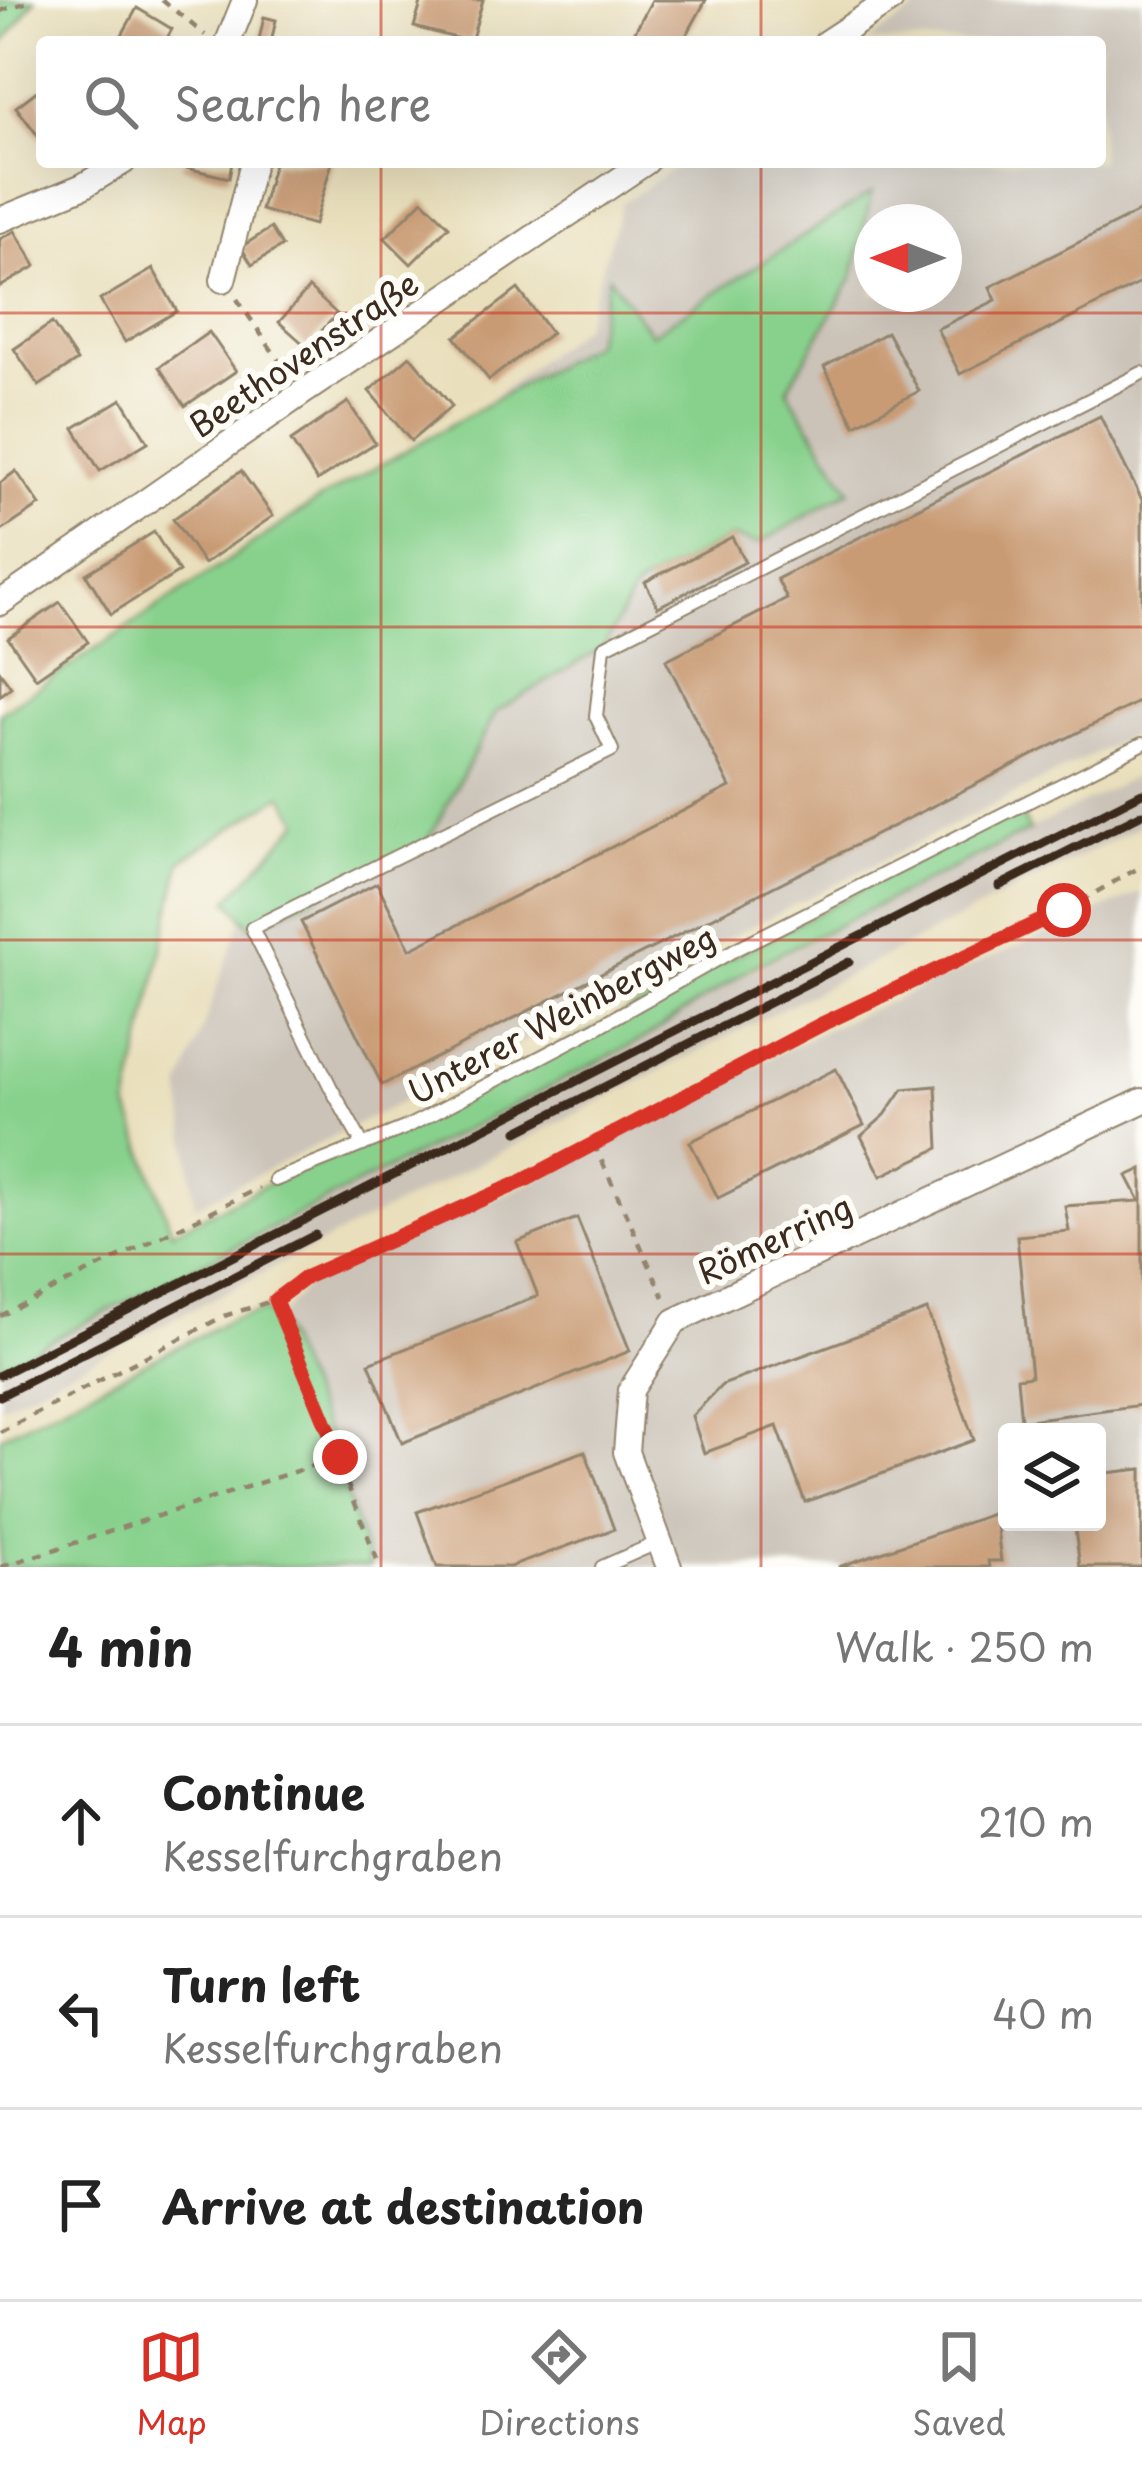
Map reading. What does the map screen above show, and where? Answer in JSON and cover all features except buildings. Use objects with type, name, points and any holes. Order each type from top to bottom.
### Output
[{"type":"street","points":[[230,36],[245,0]]},
{"type":"street","points":[[836,36],[891,0]]},
{"type":"street","points":[[0,220],[83,186],[113,168]]},
{"type":"street","points":[[223,280],[251,168]]},
{"type":"street","name":"Beethovenstraße","points":[[0,603],[637,168]]},
{"type":"street","name":"Römerring","points":[[669,1567],[626,1452],[631,1390],[675,1322],[1142,1101]]},
{"type":"lane","points":[[364,1144],[252,928],[612,750],[596,716],[604,647],[1142,373]]},
{"type":"lane","name":"Unterer Weinbergweg","points":[[275,1180],[407,1127],[736,950],[1142,744]]},
{"type":"lane","points":[[602,1567],[660,1542]]},
{"type":"path","points":[[0,11],[34,0]]},
{"type":"path","points":[[162,0],[207,36]]},
{"type":"path","points":[[223,280],[302,393]]},
{"type":"path","points":[[0,1432],[224,1316],[275,1300],[306,1277],[347,1257],[521,1182],[824,1023],[1064,910],[1142,866]]},
{"type":"path","points":[[1060,898],[1064,910]]},
{"type":"path","points":[[594,1144],[675,1322]]},
{"type":"path","points":[[0,1316],[275,1180]]},
{"type":"path","points":[[275,1300],[380,1567]]},
{"type":"path","points":[[1,1567],[340,1457]]},
{"type":"shaded area","points":[[931,0],[1142,0],[1142,730],[195,1206],[181,1088],[249,898],[345,858],[213,622],[584,325],[622,203],[676,168],[1106,168],[1106,36],[876,36]]},
{"type":"shaded area","points":[[1142,773],[1142,825],[0,1407],[0,1366],[645,1038],[730,982]]},
{"type":"shaded area","points":[[1142,892],[1142,1567],[370,1567],[326,1432],[277,1320],[309,1282],[523,1186],[826,1029]]},
{"type":"green space","points":[[0,0],[35,0],[0,48]]},
{"type":"green space","points":[[872,192],[869,204],[854,204],[853,277],[787,390],[850,490],[759,544],[732,537],[645,582],[633,592],[604,647],[496,712],[427,842],[252,928],[228,900],[300,821],[282,795],[181,861],[128,1106],[172,1232],[275,1180],[407,1127],[1017,808],[1030,830],[749,969],[645,1038],[0,1366],[0,713],[314,503],[594,343],[609,276],[651,334]]},
{"type":"green space","points":[[264,1311],[277,1320],[326,1432],[370,1567],[0,1567],[0,1437],[232,1319]]},
{"type":"railway","points":[[0,1375],[1142,793]]},
{"type":"railway","points":[[999,886],[1142,814]]},
{"type":"railway","points":[[518,1131],[849,962]]},
{"type":"railway","points":[[0,1396],[315,1235]]},
{"type":"route","points":[[340,1457],[275,1300],[306,1277],[521,1182],[824,1023],[1064,910]]}]
